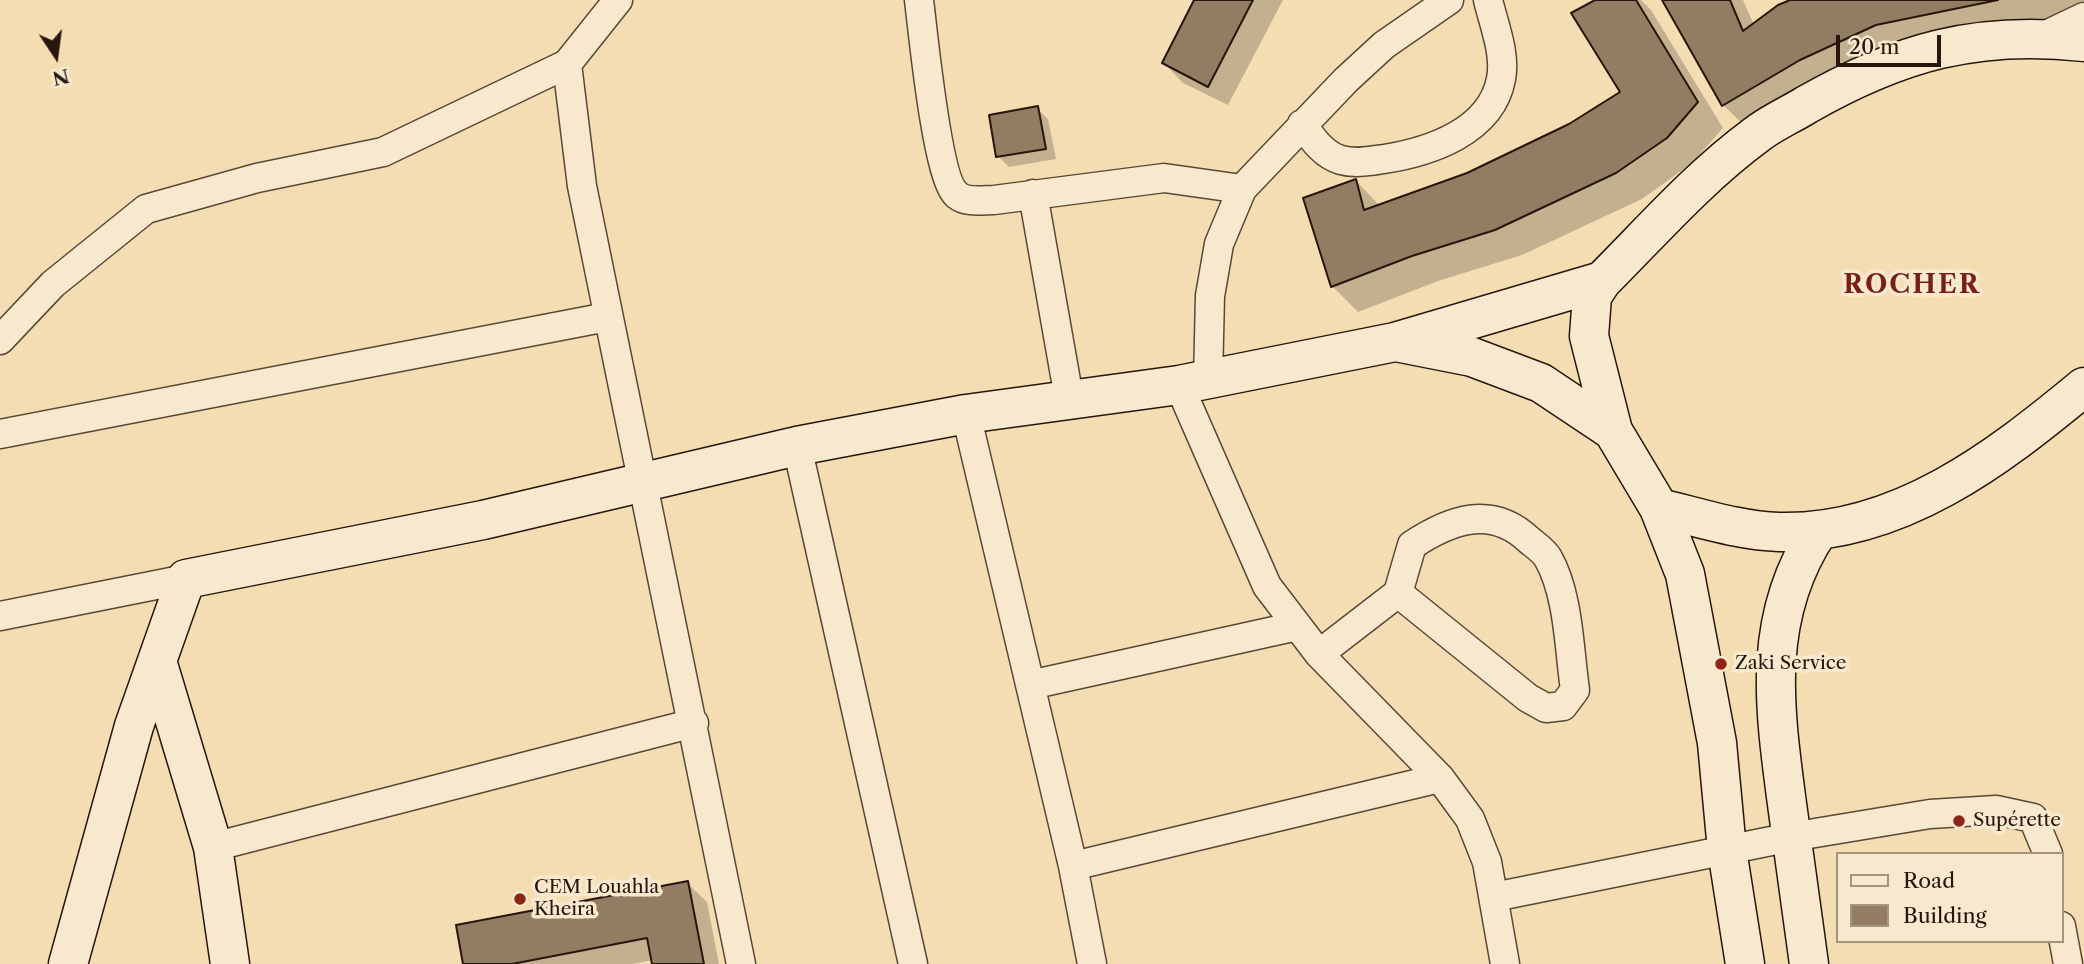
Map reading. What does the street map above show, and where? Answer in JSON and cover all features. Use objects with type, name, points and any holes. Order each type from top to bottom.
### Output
[{"type":"street","points":[[0,340],[53,284],[146,209],[257,178],[383,152],[568,64],[618,0]]},
{"type":"street","points":[[919,0],[936,124],[950,186],[957,196],[967,200],[1164,178],[1242,189]]},
{"type":"street","points":[[1402,0],[1438,6]]},
{"type":"street","points":[[1302,124],[1318,146],[1340,160],[1364,162],[1396,158],[1422,153],[1446,143],[1473,123],[1493,103],[1501,81],[1503,64],[1488,0]]},
{"type":"street","points":[[1438,6],[1384,45],[1302,124],[1242,189],[1219,244],[1194,382],[1267,586],[1319,654],[1440,778],[1470,819],[1487,862],[1506,964]]},
{"type":"street","points":[[2042,37],[2084,17]]},
{"type":"street","points":[[1745,964],[1727,850],[1717,744],[1685,574],[1659,508],[1614,431],[1589,335],[1592,296],[1602,281],[1700,182],[1757,134],[1835,89],[1926,50],[1990,38],[2042,37],[2084,42]]},
{"type":"street","points":[[568,64],[582,186],[607,317],[645,482],[741,964]]},
{"type":"street","points":[[1033,194],[1069,398]]},
{"type":"street","points":[[0,616],[483,520],[797,446],[967,414],[1194,382],[1395,342],[1602,281]]},
{"type":"street","points":[[0,435],[607,317]]},
{"type":"street","points":[[1395,342],[1472,357],[1541,383],[1614,431]]},
{"type":"street","points":[[1659,508],[1778,532],[1819,530],[1887,513],[1945,489],[2042,422],[2084,387]]},
{"type":"street","points":[[967,414],[1073,866],[1092,964]]},
{"type":"street","points":[[797,446],[913,964]]},
{"type":"street","points":[[1319,654],[1398,593],[1412,545],[1441,526],[1481,518],[1517,528],[1547,557],[1559,589],[1575,690],[1563,706],[1546,708],[1528,698],[1398,593]]},
{"type":"street","points":[[1809,964],[1774,706],[1783,610],[1792,578],[1819,530]]},
{"type":"street","points":[[68,964],[134,726],[186,579]]},
{"type":"street","points":[[1030,685],[1297,626]]},
{"type":"street","points":[[157,661],[214,848],[230,964]]},
{"type":"street","points":[[214,848],[694,723]]},
{"type":"street","points":[[1073,866],[1440,778]]},
{"type":"street","points":[[1494,897],[1791,836],[1930,814],[1996,810],[2033,818],[2047,852]]},
{"type":"street","points":[[2063,937],[2068,964]]},
{"type":"building","points":[[1194,0],[1253,0],[1208,87],[1162,63]]},
{"type":"building","points":[[1595,0],[1636,0],[1698,102],[1667,138],[1616,173],[1495,230],[1412,256],[1331,287],[1303,198],[1356,179],[1364,210],[1467,173],[1569,124],[1620,92],[1571,13]]},
{"type":"building","points":[[1662,0],[1730,0],[1743,31],[1778,5],[1790,0],[1998,0],[1876,25],[1800,60],[1722,106]]},
{"type":"building","points":[[1038,106],[1046,149],[996,157],[989,115]]},
{"type":"building","points":[[688,881],[704,964],[652,964],[647,938],[512,964],[463,964],[456,925]]},
{"type":"place","name":"Zaki Service","points":[[1721,664]]},
{"type":"place","name":"Supérette","points":[[1959,821]]},
{"type":"place","name":"CEM Louahla Kheira","points":[[520,899]]},
{"type":"district","name":"ROCHER","points":[[1912,285]]}]
